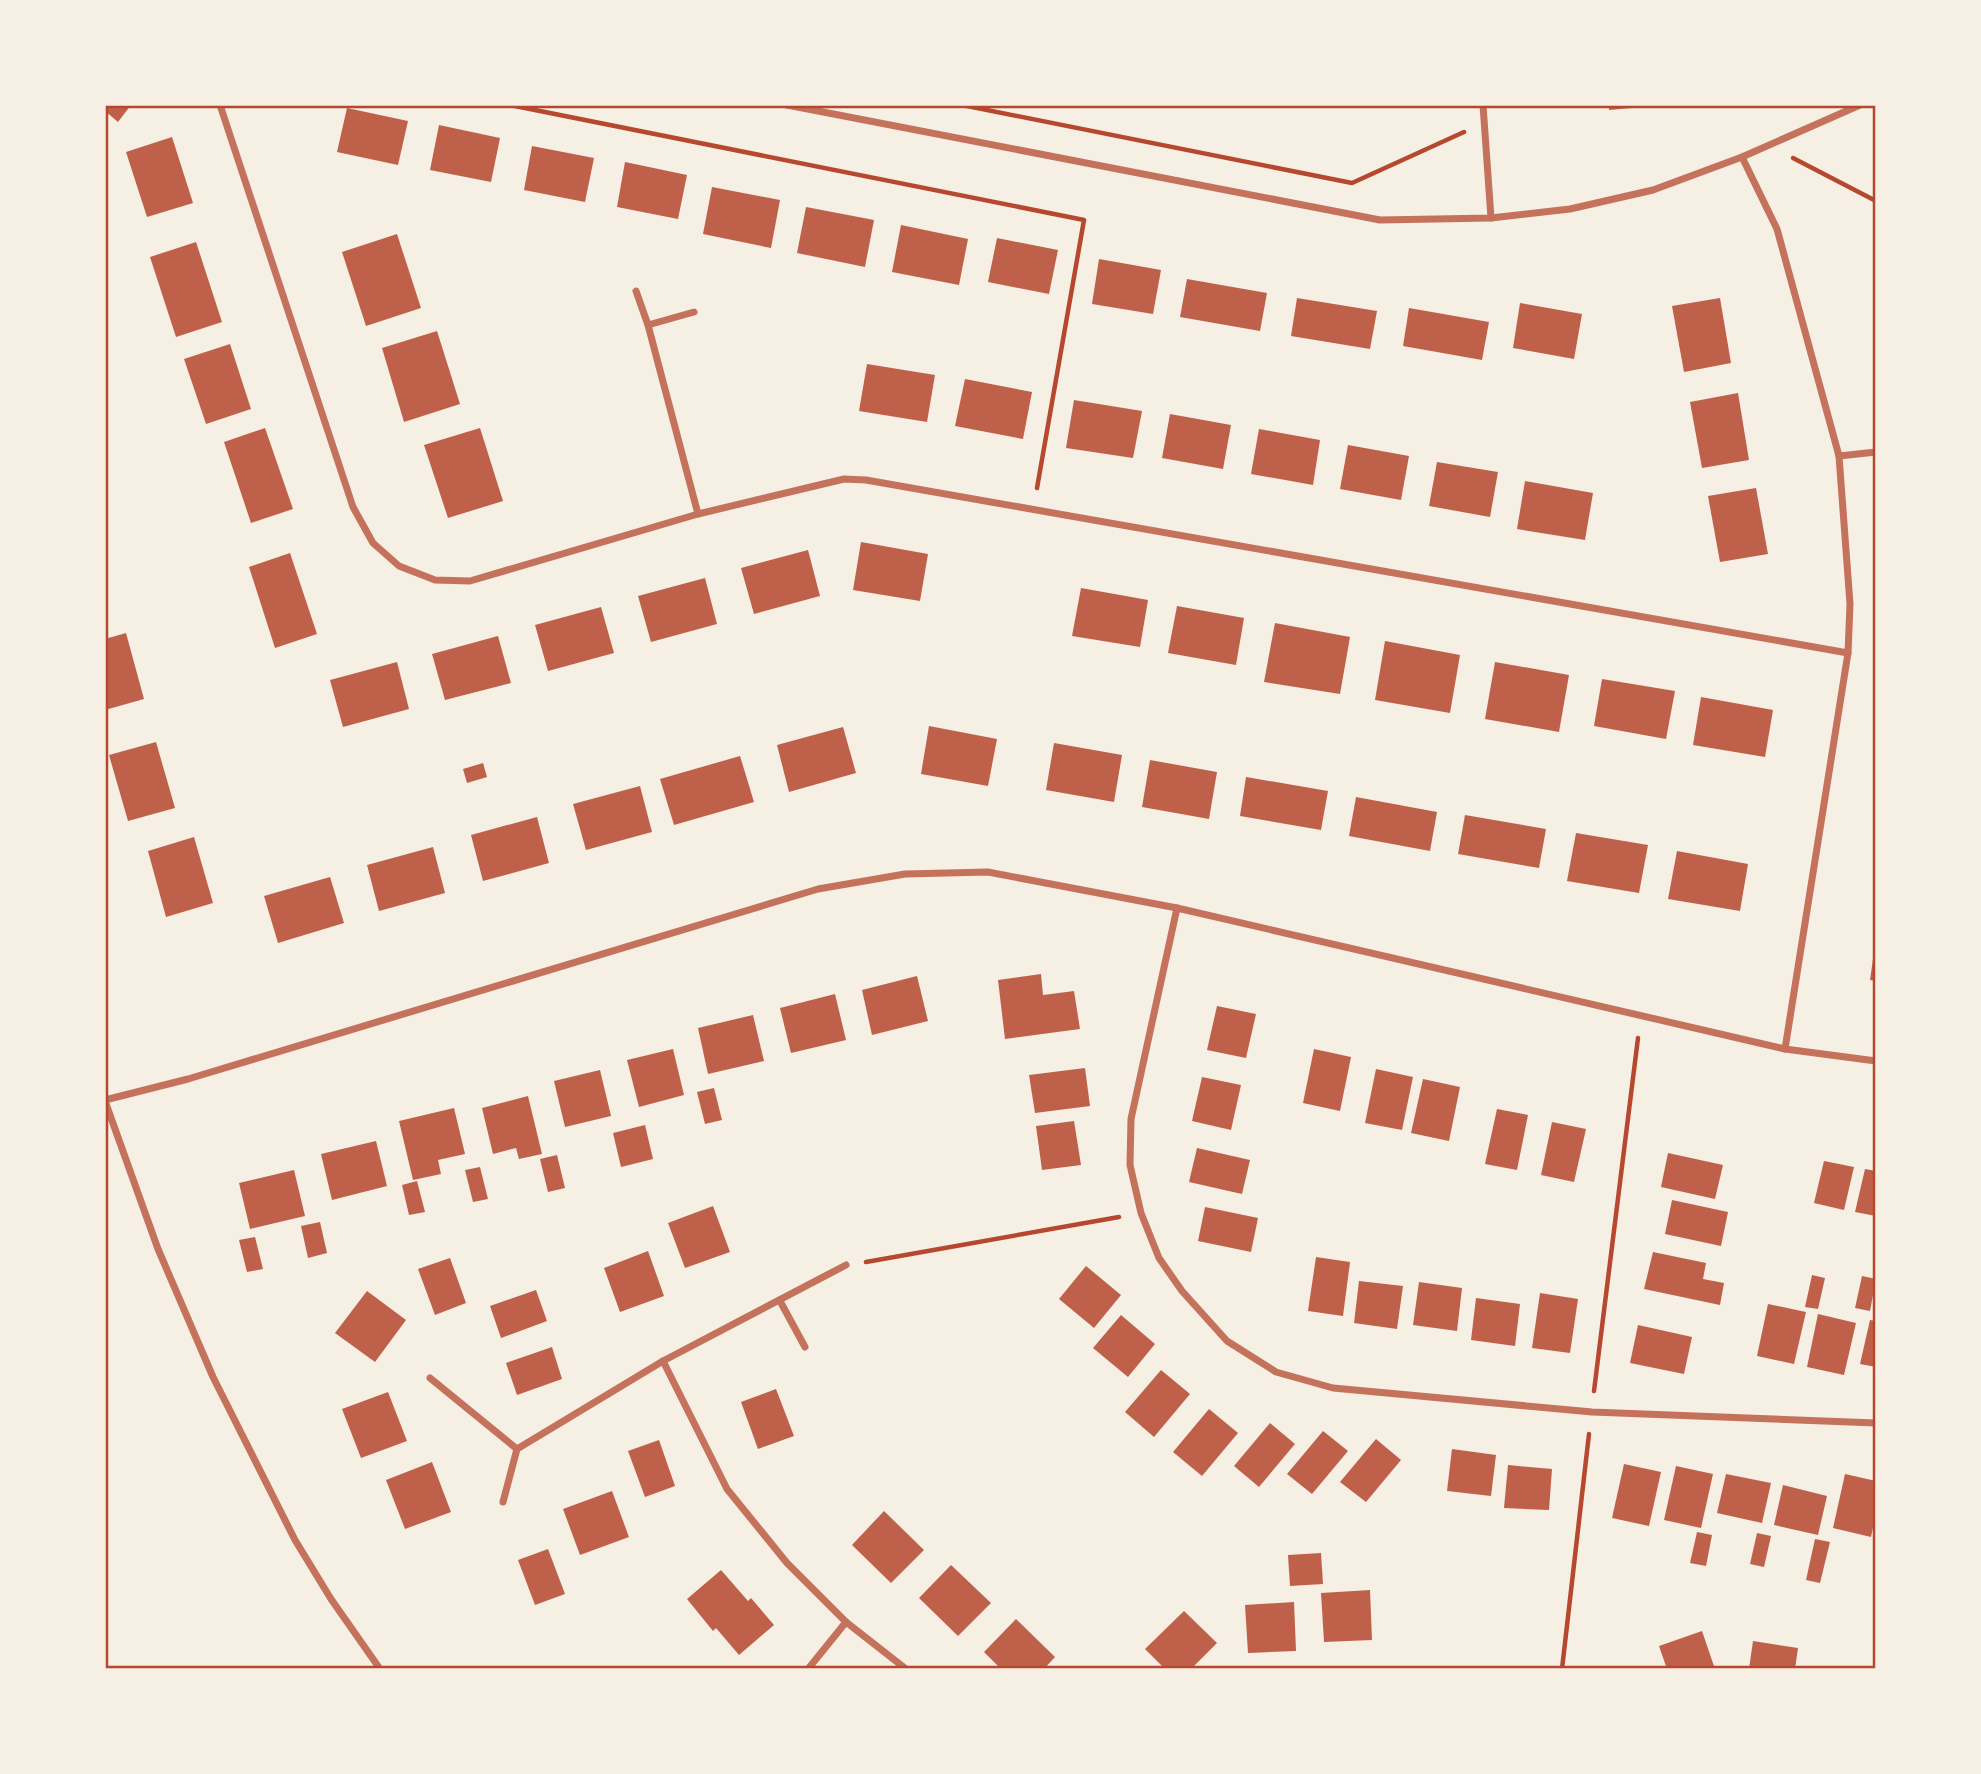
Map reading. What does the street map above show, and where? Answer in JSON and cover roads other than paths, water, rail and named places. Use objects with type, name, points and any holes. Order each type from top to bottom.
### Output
[{"type":"street","points":[[220,105],[353,508],[373,542],[399,566],[435,580],[470,581],[698,514],[844,479],[866,480],[1848,653]]},
{"type":"street","points":[[787,105],[1380,220],[1491,218],[1570,209],[1653,190],[1742,157],[1860,105]]},
{"type":"street","points":[[1483,105],[1491,218]]},
{"type":"street","points":[[1742,157],[1777,229],[1839,456],[1850,604],[1848,653],[1785,1049]]},
{"type":"street","points":[[636,291],[648,326],[698,514]]},
{"type":"street","points":[[648,326],[694,312]]},
{"type":"street","points":[[1839,456],[1876,452]]},
{"type":"street","points":[[380,1669],[331,1599],[295,1539],[213,1377],[158,1249],[105,1101],[188,1079],[818,889],[905,874],[988,872],[1177,908],[1785,1049],[1876,1061]]},
{"type":"street","points":[[1177,908],[1131,1119],[1130,1165],[1141,1213],[1159,1258],[1182,1291],[1227,1340],[1276,1372],[1333,1388],[1592,1412],[1876,1423]]},
{"type":"street","points":[[503,1502],[517,1449],[663,1361],[846,1265]]},
{"type":"street","points":[[780,1301],[805,1347]]},
{"type":"street","points":[[663,1361],[727,1489],[787,1563],[846,1622],[906,1669]]},
{"type":"street","points":[[430,1378],[517,1449]]},
{"type":"street","points":[[808,1669],[846,1622]]}]
